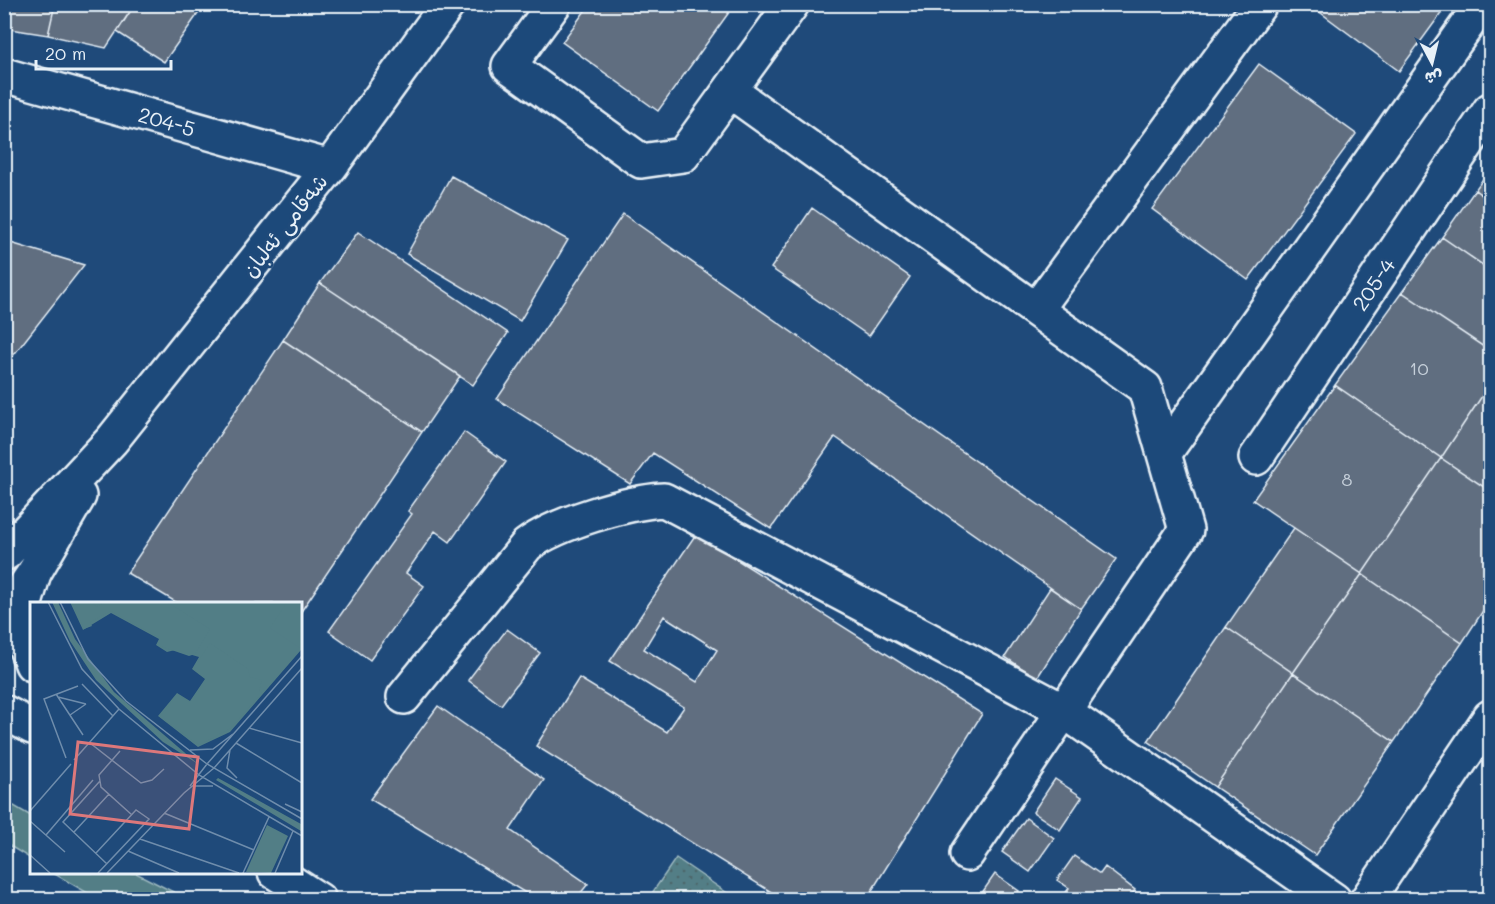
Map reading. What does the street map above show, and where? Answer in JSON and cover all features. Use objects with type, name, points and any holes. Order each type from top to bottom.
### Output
[{"type":"main road","name":"شەقامی ئەلبان","points":[[11,544],[112,441],[330,167],[448,4]]},
{"type":"main road","points":[[554,4],[509,66],[640,161],[683,155],[792,4]]},
{"type":"main road","points":[[1036,310],[1260,4]]},
{"type":"main road","points":[[1164,454],[1482,4]]},
{"type":"main road","name":"204-5","points":[[4,75],[330,167]]},
{"type":"main road","points":[[730,91],[1145,388],[1185,530],[967,854]]},
{"type":"main road","name":"205-4","points":[[1256,458],[1491,110]]},
{"type":"main road","name":"شەقامی ئەلبان","points":[[4,617],[34,573],[112,441]]},
{"type":"main road","points":[[404,697],[527,545],[539,536],[623,506],[643,501],[664,500],[1064,711],[1334,900]]},
{"type":"main road","points":[[30,659],[23,642],[24,608],[34,573]]},
{"type":"main road","points":[[4,712],[30,726]]},
{"type":"main road","points":[[1367,900],[1491,717]]},
{"type":"main road","points":[[277,874],[319,900]]},
{"type":"green space","points":[[4,805],[14,806],[30,815],[30,858],[5,843]]},
{"type":"green space","points":[[676,858],[736,899],[648,899]]},
{"type":"green space","points":[[55,874],[138,874],[187,899],[98,899]]},
{"type":"building","points":[[4,4],[55,4],[48,35],[4,28]]},
{"type":"building","points":[[55,4],[135,4],[106,48],[48,35]]},
{"type":"building","points":[[135,4],[205,4],[164,62],[117,32]]},
{"type":"building","points":[[590,4],[735,4],[658,111],[562,42]]},
{"type":"building","points":[[1309,4],[1448,4],[1399,71]]},
{"type":"building","points":[[1259,64],[1356,134],[1248,280],[1152,209]]},
{"type":"building","points":[[1490,169],[1490,201],[1475,190]]},
{"type":"building","points":[[451,176],[568,240],[520,321],[407,254]]},
{"type":"building","points":[[1475,190],[1490,201],[1490,270],[1442,237]]},
{"type":"building","points":[[812,208],[910,277],[869,336],[771,268]]},
{"type":"building","points":[[623,214],[1116,559],[1081,609],[835,437],[771,529],[653,453],[630,484],[497,399]]},
{"type":"building","points":[[358,232],[508,333],[473,385],[320,283]]},
{"type":"building","points":[[1442,237],[1490,270],[1490,351],[1402,292]]},
{"type":"building","points":[[4,241],[84,265],[5,366],[4,366]]},
{"type":"building","points":[[320,283],[460,376],[422,432],[283,340]]},
{"type":"building","points":[[1402,292],[1490,351],[1490,384],[1441,458],[1335,385]]},
{"type":"building","points":[[283,340],[422,432],[302,610],[302,602],[176,602],[127,573]]},
{"type":"building","points":[[1490,384],[1490,491],[1441,458]]},
{"type":"building","points":[[1335,385],[1441,458],[1362,574],[1253,500]]},
{"type":"building","points":[[464,432],[506,462],[450,542],[435,531],[406,573],[424,586],[370,660],[329,631],[412,514],[408,511]]},
{"type":"building","points":[[1441,458],[1490,491],[1490,600],[1462,643],[1362,574]]},
{"type":"building","points":[[1294,528],[1362,574],[1293,673],[1226,627]]},
{"type":"building","points":[[696,534],[982,714],[866,900],[784,900],[536,746],[579,678],[667,732],[684,707],[610,661]],"holes":[[[664,616],[717,650],[697,682],[644,649]]]},
{"type":"building","points":[[1362,574],[1462,643],[1394,742],[1293,673]]},
{"type":"building","points":[[1050,588],[1081,609],[1037,678],[1005,657]]},
{"type":"building","points":[[1226,627],[1293,673],[1215,787],[1148,741]]},
{"type":"building","points":[[507,629],[540,653],[501,705],[468,680]]},
{"type":"building","points":[[1293,673],[1394,742],[1315,855],[1215,787]]},
{"type":"building","points":[[438,706],[544,780],[510,830],[588,884],[575,900],[537,900],[370,799]]},
{"type":"building","points":[[1055,779],[1082,797],[1060,830],[1033,812]]},
{"type":"building","points":[[1026,818],[1054,838],[1030,872],[1002,852]]},
{"type":"building","points":[[1074,856],[1100,874],[1105,867],[1135,890],[1128,900],[1061,900],[1069,888],[1057,880]]},
{"type":"building","points":[[995,874],[1019,891],[1013,900],[977,900]]}]
